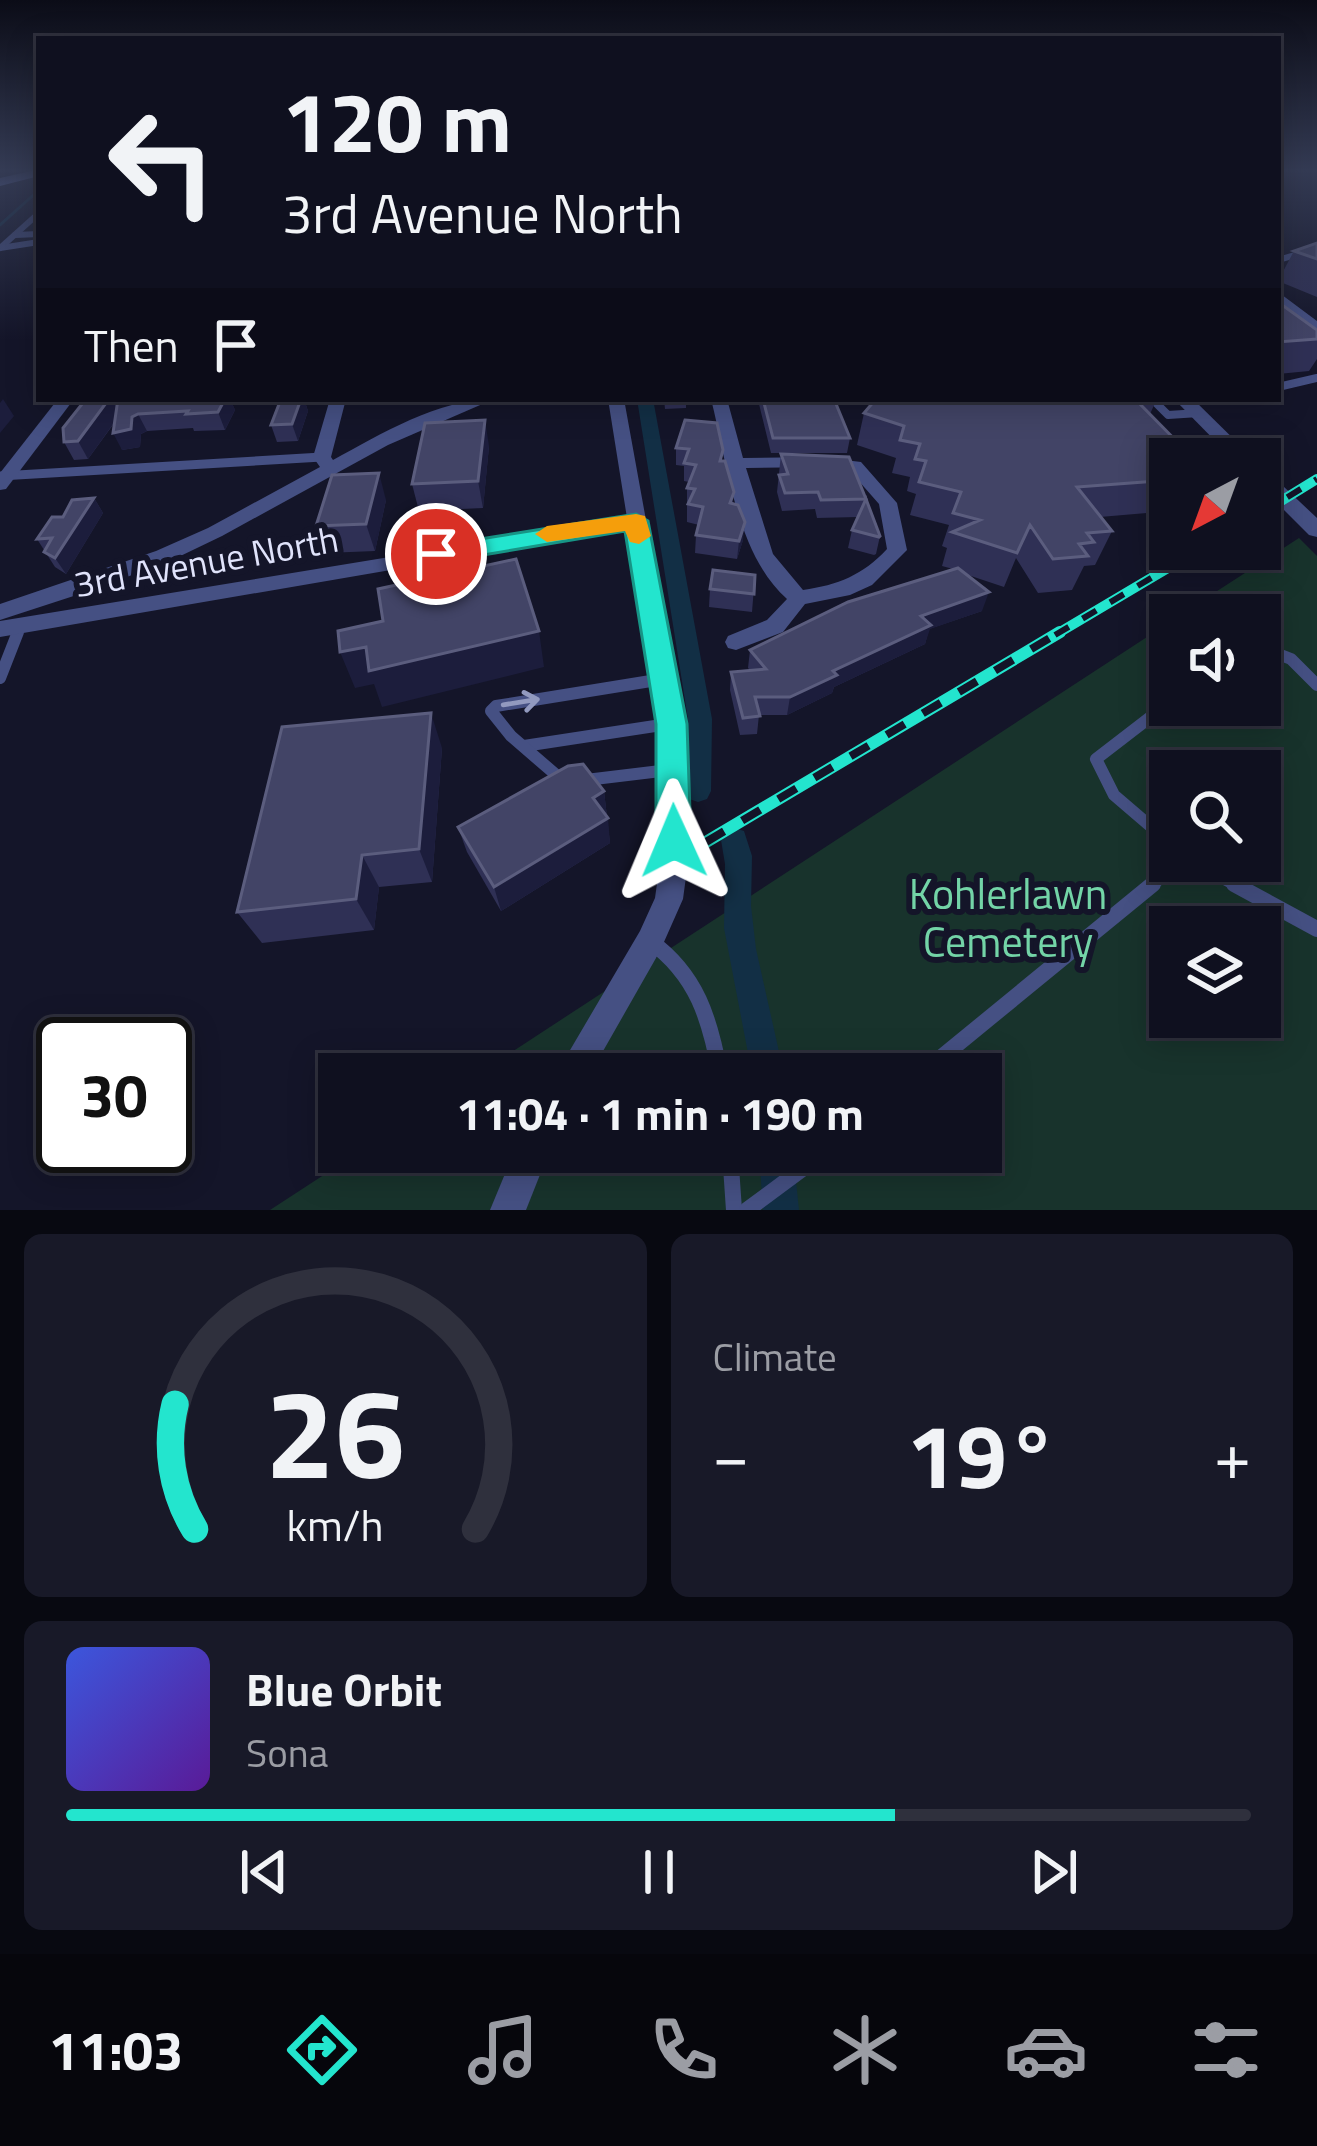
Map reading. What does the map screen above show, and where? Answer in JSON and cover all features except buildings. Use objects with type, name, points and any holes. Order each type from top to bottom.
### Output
[{"type":"street","points":[[2,478],[64,402]]},
{"type":"street","points":[[326,463],[337,402]]},
{"type":"street","points":[[0,612],[193,542],[326,463],[478,402]]},
{"type":"street","points":[[584,1053],[650,941],[669,899],[674,862],[671,724],[616,402]]},
{"type":"street","points":[[720,402],[758,543],[779,583],[799,598]]},
{"type":"street","points":[[1186,402],[1223,438]]},
{"type":"street","points":[[736,463],[855,466],[888,503],[896,550],[874,579],[834,593],[799,598],[775,626],[736,642]]},
{"type":"street","points":[[1281,495],[1317,530]]},
{"type":"street","name":"3rd Avenue North","points":[[10,627],[636,521]]},
{"type":"street","points":[[508,1210],[523,1173]]},
{"type":"lane","points":[[0,248],[24,227]]},
{"type":"lane","points":[[15,235],[36,238]]},
{"type":"lane","points":[[0,248],[36,239]]},
{"type":"lane","points":[[1281,259],[1302,253],[1317,259]]},
{"type":"lane","points":[[1281,299],[1317,326]]},
{"type":"lane","points":[[1281,385],[1317,378]]},
{"type":"lane","points":[[1154,402],[1168,415],[1199,413]]},
{"type":"lane","points":[[2,478],[326,463]]},
{"type":"lane","points":[[0,678],[10,627]]},
{"type":"lane","points":[[1281,655],[1317,685]]},
{"type":"lane","points":[[663,679],[496,706],[491,711],[565,782],[672,770]]},
{"type":"lane","points":[[1149,717],[1096,759],[1097,772],[1108,787],[1149,824]]},
{"type":"lane","points":[[524,746],[671,724]]},
{"type":"lane","points":[[947,1053],[1155,882]]},
{"type":"lane","points":[[1231,882],[1317,928]]},
{"type":"lane","points":[[650,941],[680,960],[702,1000],[715,1053]]},
{"type":"lane","points":[[731,1173],[734,1210]]},
{"type":"lane","points":[[754,1205],[799,1173]]},
{"type":"green space","name":"Kohlerlawn Cemetery","points":[[1299,538],[1317,556],[1317,1210],[270,1210],[327,1173],[1002,1173],[1002,1053],[510,1053],[1149,636],[1149,726],[1281,726],[1281,594],[1212,594],[1250,570],[1281,570],[1281,550]]},
{"type":"waterway","points":[[646,402],[700,719],[698,791]]},
{"type":"waterway","points":[[734,840],[741,949],[764,1053]]},
{"type":"waterway","points":[[778,1173],[781,1210]]},
{"type":"railway","points":[[1281,501],[1317,479]]},
{"type":"railway","points":[[1055,635],[1165,570]]},
{"type":"railway","points":[[706,842],[1060,632]]},
{"type":"slow traffic","points":[[547,534],[636,521],[639,536]]},
{"type":"route","points":[[436,554],[636,521],[671,724],[674,841]]}]
